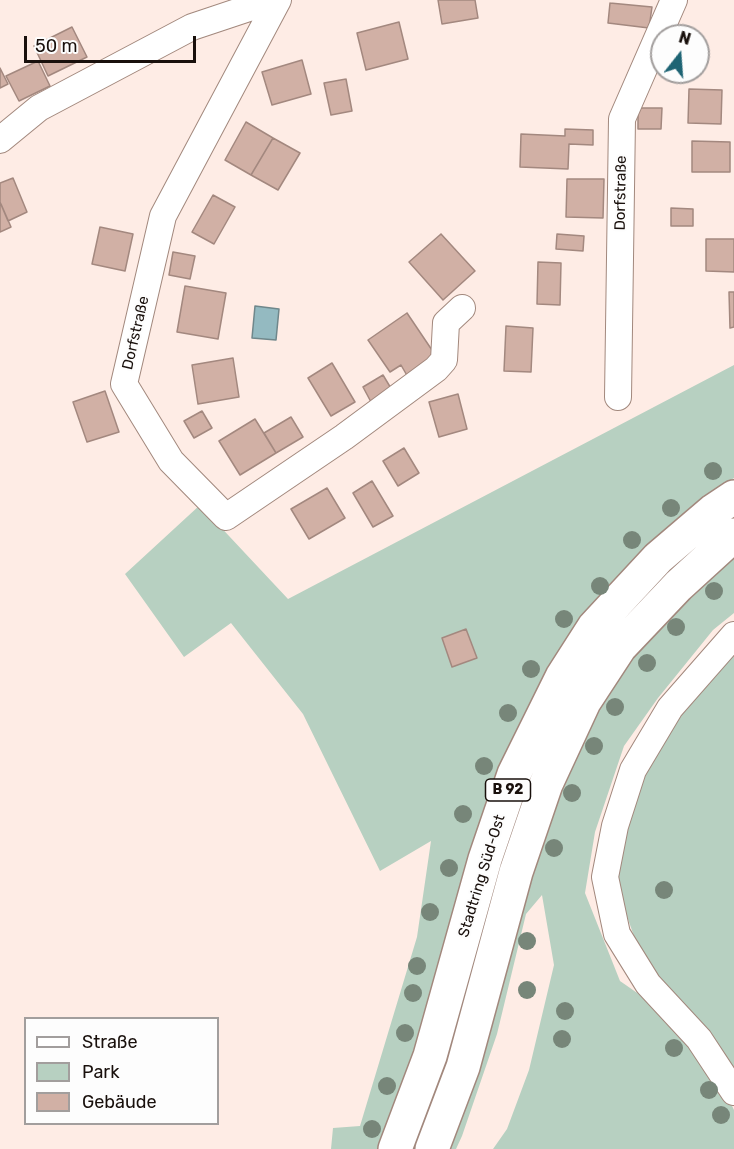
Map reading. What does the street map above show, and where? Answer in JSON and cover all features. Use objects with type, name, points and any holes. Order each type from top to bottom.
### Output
[{"type":"main road","name":"Stadtring Süd-Ost","points":[[395,1149],[430,1056],[484,859],[514,774],[562,677],[594,627],[658,558],[713,511],[734,498]]},
{"type":"main road","name":"Stadtring Süd-Ost","points":[[432,1149],[463,1067],[516,872],[546,784],[584,702],[620,647],[678,585],[734,535]]},
{"type":"street","points":[[0,140],[39,108],[192,27],[273,0]]},
{"type":"street","name":"Dorfstraße","points":[[278,0],[163,216],[124,384],[171,461],[226,517],[344,437],[441,364],[444,356],[446,323],[462,308]]},
{"type":"street","name":"Dorfstraße","points":[[618,397],[622,119],[674,0]]},
{"type":"street","points":[[0,118],[39,108]]},
{"type":"street","points":[[734,635],[670,708],[633,770],[615,826],[605,877],[617,934],[648,984],[699,1039],[734,1092]]},
{"type":"green space","points":[[734,365],[734,478],[722,486],[553,665],[526,711],[476,835],[406,1084],[377,1149],[331,1149],[333,1128],[360,1126],[417,937],[431,841],[380,871],[303,714],[231,623],[184,657],[125,574],[200,505],[288,599]]},
{"type":"green space","points":[[734,553],[734,613],[713,630],[658,698],[624,746],[595,832],[585,893],[620,981],[656,1006],[723,1087],[734,1110],[734,1149],[493,1149],[507,1129],[529,1070],[554,965],[542,895],[526,914],[497,1034],[462,1136],[456,1149],[445,1149],[557,788],[606,692],[634,652]]},
{"type":"green space","points":[[734,643],[734,1079],[639,950],[619,894],[615,852],[642,771],[663,731]]},
{"type":"water","points":[[255,306],[279,309],[276,340],[252,338]]},
{"type":"building","points":[[438,0],[475,0],[478,18],[442,24]]},
{"type":"building","points":[[610,3],[652,7],[649,28],[608,23]]},
{"type":"building","points":[[399,22],[408,59],[366,70],[357,33]]},
{"type":"building","points":[[72,27],[87,57],[48,76],[34,46]]},
{"type":"building","points":[[302,60],[311,94],[272,105],[262,72]]},
{"type":"building","points":[[38,61],[50,86],[19,101],[6,76]]},
{"type":"building","points":[[0,68],[8,84],[0,88]]},
{"type":"building","points":[[346,79],[352,111],[331,115],[324,83]]},
{"type":"building","points":[[689,89],[722,90],[721,124],[688,123]]},
{"type":"building","points":[[638,108],[662,108],[661,129],[638,129]]},
{"type":"building","points":[[246,122],[273,138],[251,175],[225,160]]},
{"type":"building","points":[[565,129],[593,130],[593,145],[569,144],[568,169],[520,167],[521,134],[565,136]]},
{"type":"building","points":[[273,138],[300,153],[278,190],[251,175]]},
{"type":"building","points":[[692,141],[730,142],[730,172],[692,172]]},
{"type":"building","points":[[13,178],[27,212],[8,221],[0,202],[0,183]]},
{"type":"building","points":[[567,179],[604,179],[603,218],[566,217]]},
{"type":"building","points":[[213,195],[235,207],[214,244],[192,232]]},
{"type":"building","points":[[0,205],[11,227],[0,232]]},
{"type":"building","points":[[671,208],[693,209],[693,226],[671,226]]},
{"type":"building","points":[[100,227],[133,234],[125,271],[92,264]]},
{"type":"building","points":[[441,234],[475,271],[443,300],[409,262]]},
{"type":"building","points":[[557,234],[584,236],[583,251],[556,249]]},
{"type":"building","points":[[706,239],[734,239],[734,272],[706,271]]},
{"type":"building","points":[[173,252],[195,256],[190,279],[169,275]]},
{"type":"building","points":[[538,262],[561,263],[560,305],[537,304]]},
{"type":"building","points":[[185,286],[226,293],[218,339],[177,332]]},
{"type":"building","points":[[729,292],[734,292],[734,327],[730,328]]},
{"type":"building","points":[[407,313],[438,359],[409,379],[401,365],[390,372],[368,340]]},
{"type":"building","points":[[506,326],[533,328],[531,372],[504,371]]},
{"type":"building","points":[[233,358],[239,397],[198,404],[192,365]]},
{"type":"building","points":[[332,363],[355,402],[331,416],[308,378]]},
{"type":"building","points":[[383,375],[392,390],[371,402],[363,387]]},
{"type":"building","points":[[105,391],[119,432],[87,442],[73,402]]},
{"type":"building","points":[[458,394],[467,429],[439,437],[429,402]]},
{"type":"building","points":[[202,411],[212,428],[194,438],[184,421]]},
{"type":"building","points":[[291,417],[303,437],[276,453],[264,433]]},
{"type":"building","points":[[255,419],[276,453],[240,475],[219,441]]},
{"type":"building","points":[[404,448],[419,473],[398,486],[383,461]]},
{"type":"building","points":[[372,481],[393,516],[373,527],[353,493]]},
{"type":"building","points":[[327,488],[345,518],[309,539],[291,509]]},
{"type":"building","points":[[466,629],[477,658],[452,667],[442,638]]}]
